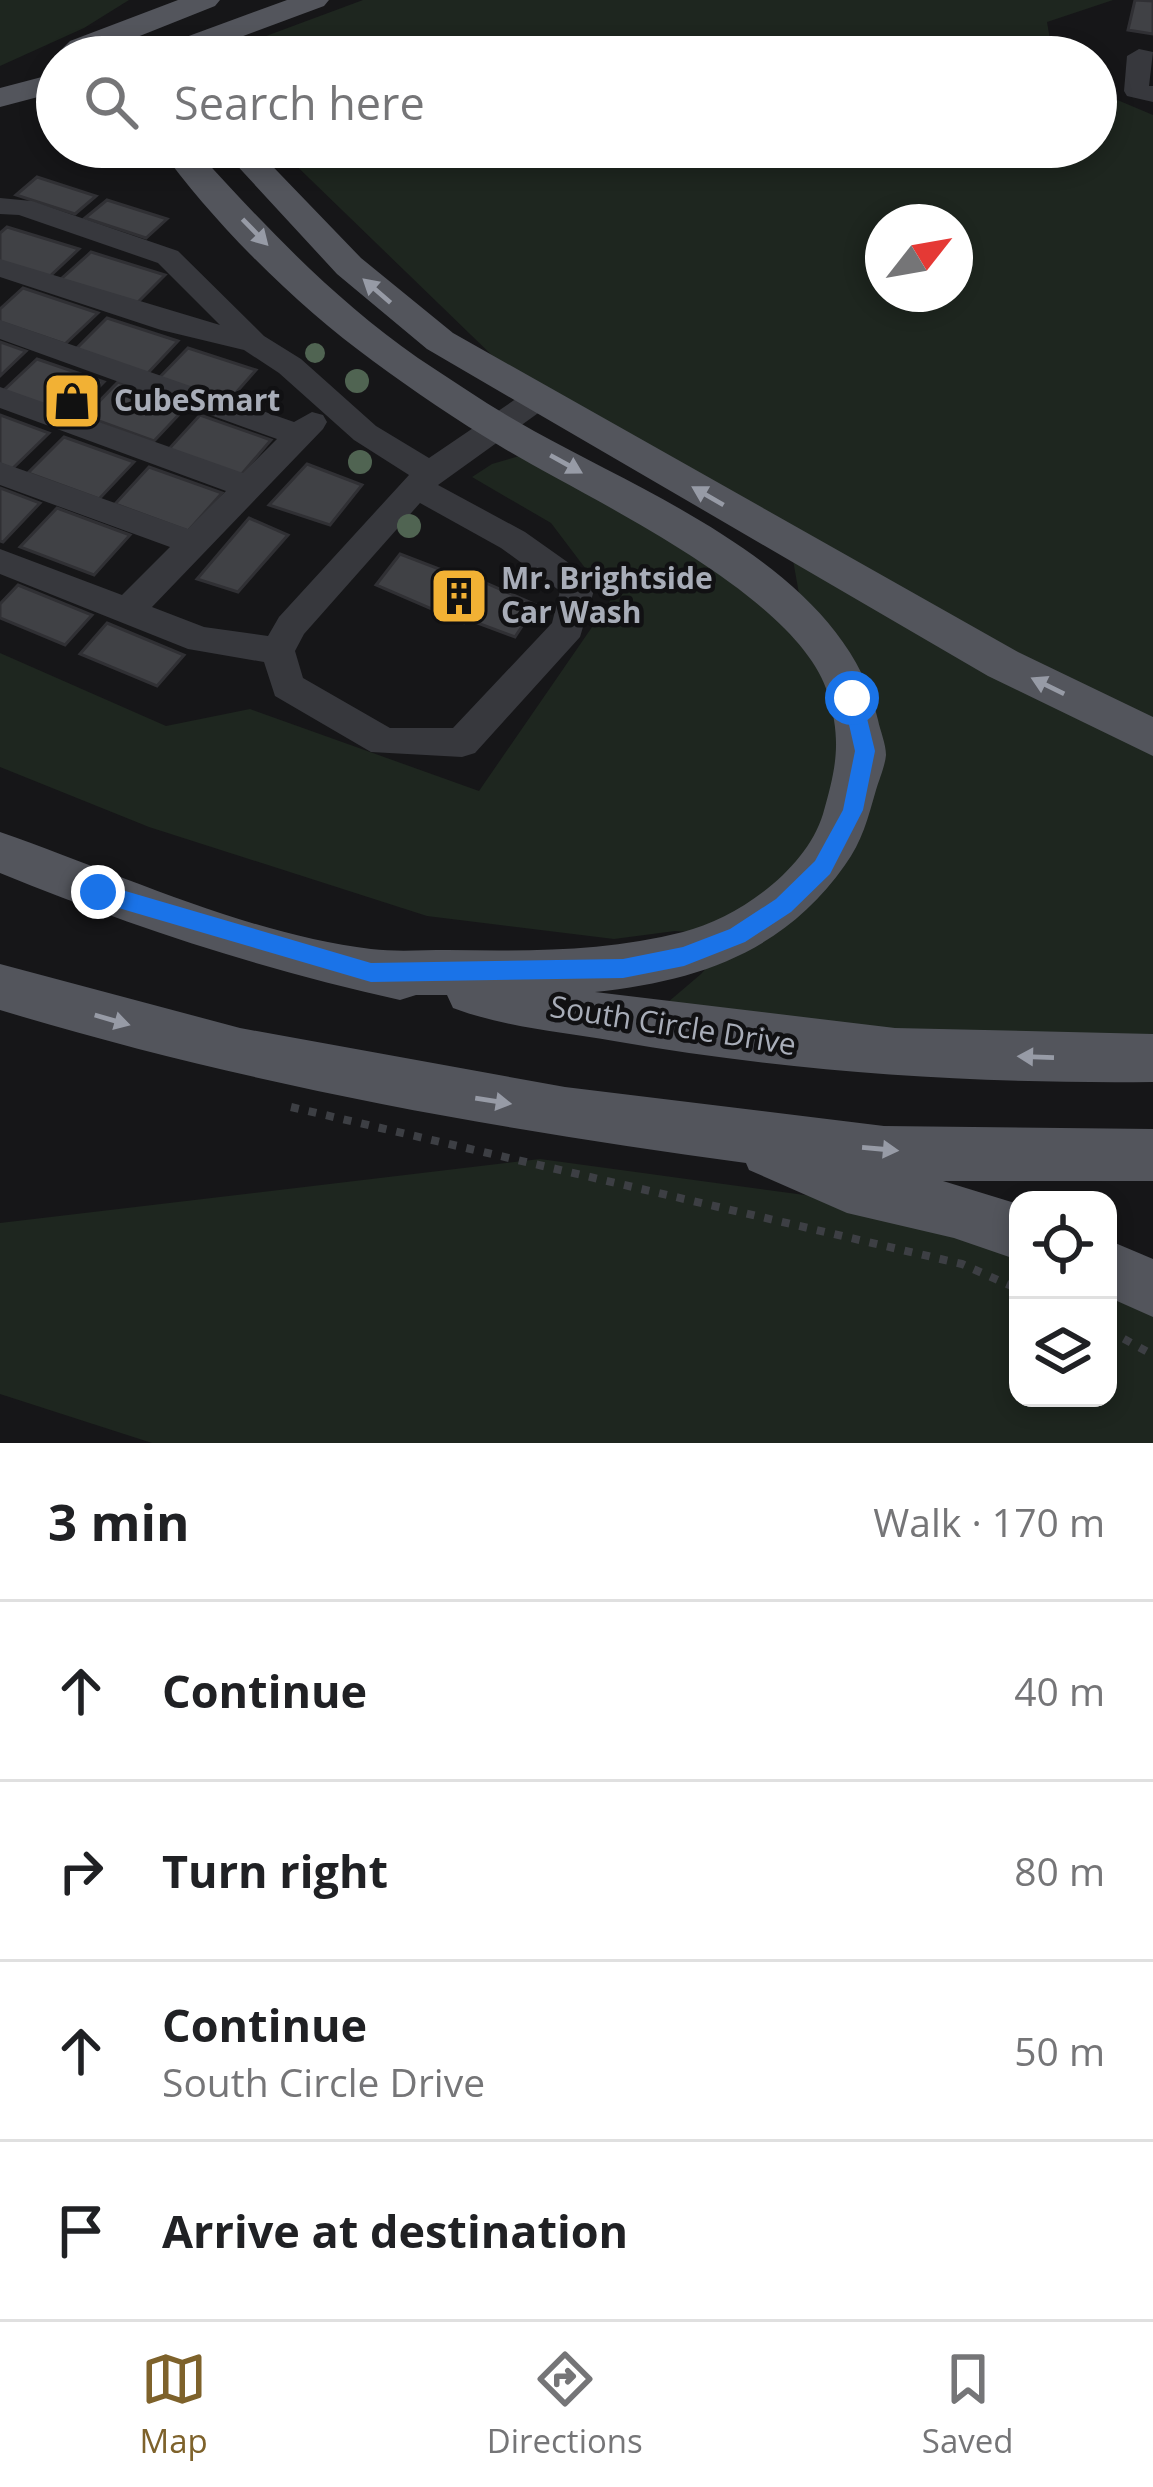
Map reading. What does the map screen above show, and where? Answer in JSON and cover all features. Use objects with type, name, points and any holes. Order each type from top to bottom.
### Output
[{"type":"main road","points":[[131,36],[205,0]]},
{"type":"main road","points":[[216,36],[314,0]]},
{"type":"main road","points":[[0,98],[36,84]]},
{"type":"main road","points":[[195,168],[320,300],[461,406],[718,550],[782,599],[825,648],[852,698],[865,751],[853,810],[823,868],[784,906],[737,935],[684,956],[623,969],[371,972]]},
{"type":"main road","points":[[256,168],[349,266],[440,341],[1003,664],[1153,738]]},
{"type":"main road","name":"South Circle Drive","points":[[0,852],[119,899],[371,972],[640,1026],[843,1050],[1153,1058]]},
{"type":"main road","points":[[0,987],[188,1041],[366,1080],[727,1135],[958,1156],[1153,1155]]},
{"type":"main road","points":[[727,1135],[847,1186],[1009,1229]]},
{"type":"main road","points":[[1117,1272],[1153,1288]]},
{"type":"street","points":[[1153,59],[1138,56],[1136,91],[1153,94]]},
{"type":"street","points":[[0,206],[22,207],[168,257],[254,343],[290,366],[423,480],[578,587],[568,628],[462,742],[384,742],[288,686],[278,651],[291,626],[423,480],[537,399]]},
{"type":"street","points":[[0,268],[170,323],[254,343]]},
{"type":"street","points":[[0,329],[299,434]]},
{"type":"street","points":[[0,398],[248,487]]},
{"type":"street","points":[[127,611],[331,402]]},
{"type":"street","points":[[0,472],[193,543]]},
{"type":"street","points":[[0,561],[200,640],[278,651]]},
{"type":"path","points":[[350,1124],[962,1264],[1009,1285]]},
{"type":"path","points":[[1117,1335],[1153,1355]]},
{"type":"shaded area","points":[[0,0],[129,0],[66,36],[36,36],[36,50],[0,66]]},
{"type":"shaded area","points":[[363,0],[1113,0],[1047,22],[1049,36],[266,36]]},
{"type":"shaded area","points":[[1117,100],[1153,115],[1153,1046],[640,1026],[701,974],[736,935],[675,931],[614,939],[427,916],[149,827],[0,767],[0,653],[166,726],[250,709],[479,791],[610,601],[551,523],[472,477],[492,464],[540,450],[804,622],[790,543],[537,399],[299,168],[1117,168]]},
{"type":"shaded area","points":[[540,1159],[923,1211],[1009,1233],[1009,1407],[1117,1407],[1117,1272],[1153,1288],[1153,1443],[152,1443],[0,1394],[0,1223]]},
{"type":"building","points":[[1135,0],[1153,1],[1153,34],[1128,30]]},
{"type":"building","points":[[37,177],[96,196],[75,214],[16,195]]},
{"type":"building","points":[[107,200],[167,219],[146,238],[85,218]]},
{"type":"building","points":[[7,227],[79,249],[48,278],[0,263],[0,233]]},
{"type":"building","points":[[91,252],[165,275],[135,305],[60,280]]},
{"type":"building","points":[[23,288],[98,313],[65,344],[0,322],[0,309]]},
{"type":"building","points":[[107,318],[178,341],[147,374],[76,349]]},
{"type":"building","points":[[0,342],[26,351],[0,376]]},
{"type":"building","points":[[188,348],[256,370],[226,404],[157,380]]},
{"type":"building","points":[[37,359],[104,382],[70,416],[2,392]]},
{"type":"building","points":[[118,382],[187,406],[154,441],[85,416]]},
{"type":"building","points":[[0,415],[49,433],[12,469],[0,464]]},
{"type":"building","points":[[200,415],[271,440],[240,476],[168,450]]},
{"type":"building","points":[[64,437],[134,462],[99,499],[28,473]]},
{"type":"building","points":[[307,464],[362,485],[330,525],[269,505]]},
{"type":"building","points":[[149,467],[222,493],[188,531],[115,504]]},
{"type":"building","points":[[0,488],[40,503],[3,542],[0,541]]},
{"type":"building","points":[[57,508],[130,535],[94,575],[20,547]]},
{"type":"building","points":[[249,518],[288,535],[238,592],[197,579]]},
{"type":"building","name":"Mr. Brightside Car Wash","points":[[400,554],[465,579],[468,575],[536,605],[515,637],[467,619],[464,623],[376,585]]},
{"type":"building","points":[[18,585],[92,615],[65,645],[0,618],[0,604]]},
{"type":"building","points":[[107,623],[184,655],[157,686],[80,654]]},
{"type":"place","name":"CubeSmart","points":[[72,401]]},
{"type":"place","name":"Mr. Brightside Car Wash","points":[[459,596]]},
{"type":"route","points":[[98,892],[371,972],[623,969],[684,956],[737,935],[784,906],[823,868],[853,810],[865,751],[852,698]]}]
